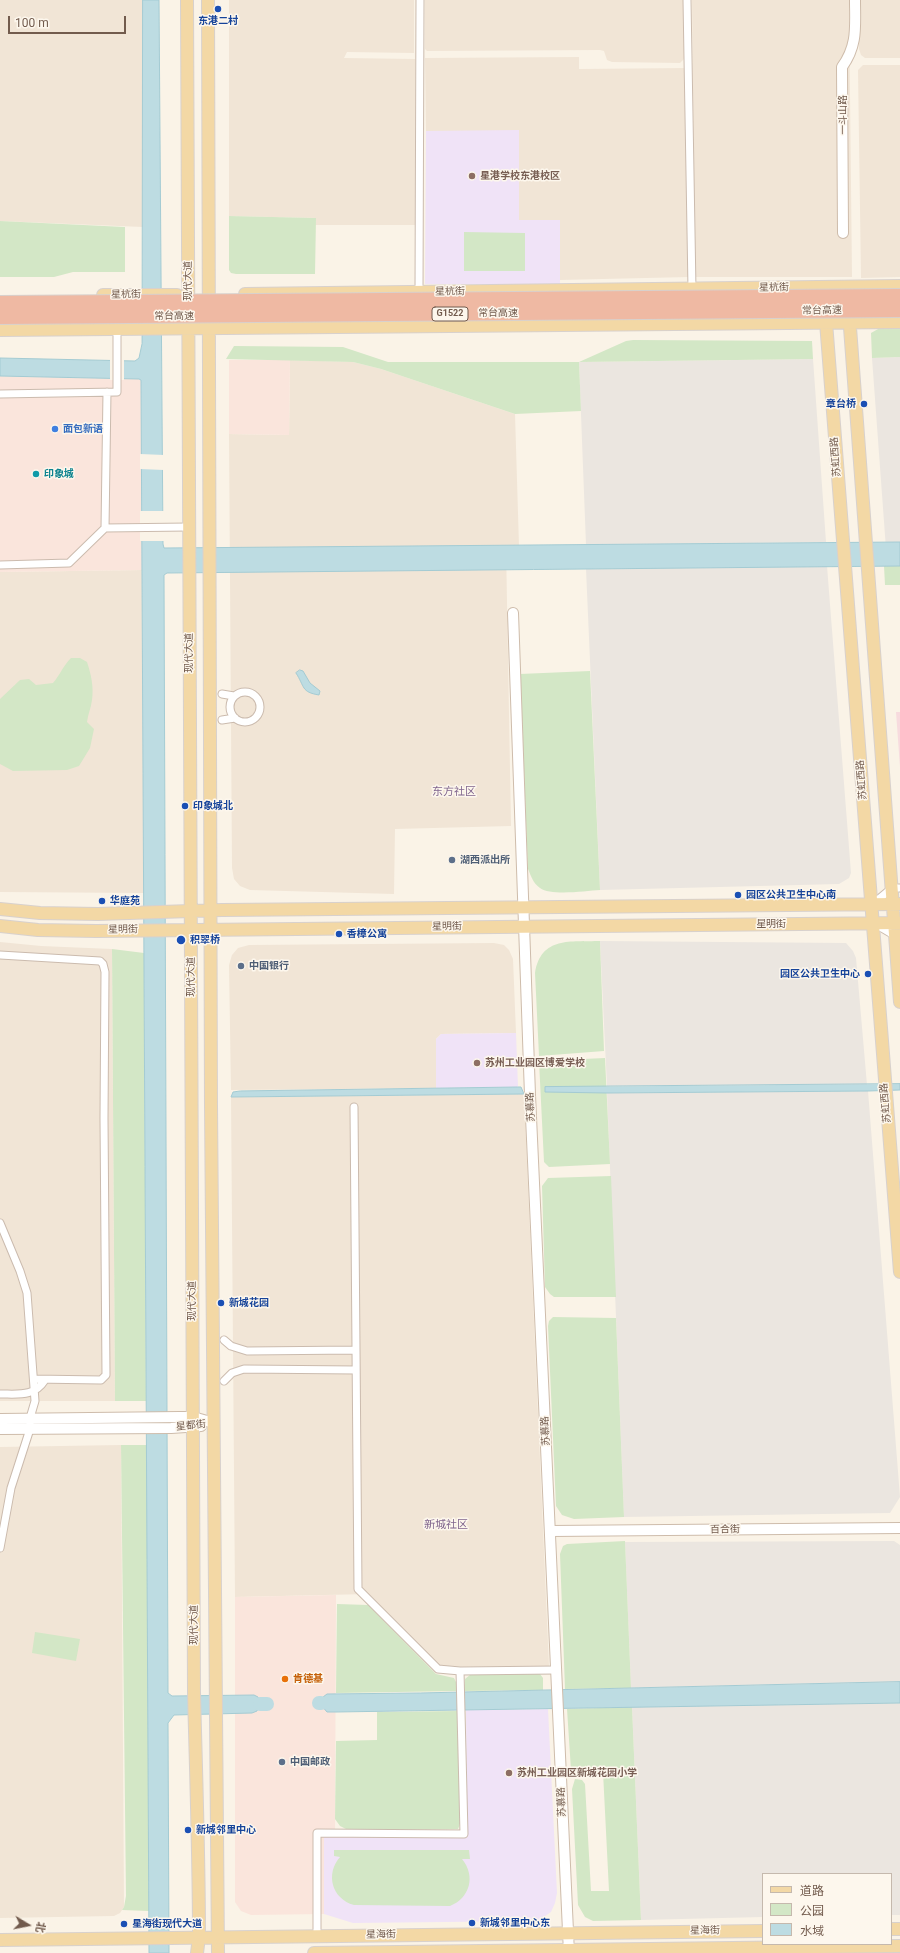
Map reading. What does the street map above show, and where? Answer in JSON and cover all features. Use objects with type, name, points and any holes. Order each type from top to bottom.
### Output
[{"type":"highway","name":"常台高速","points":[[0,302],[900,296]]},
{"type":"highway","name":"常台高速","points":[[0,317],[900,310]]},
{"type":"main road","name":"现代大道","points":[[187,0],[189,167],[188,575],[194,1692],[195,1790],[198,1825],[199,1937],[197,1953]]},
{"type":"main road","name":"现代大道","points":[[208,0],[211,1105],[218,1953]]},
{"type":"main road","name":"一斗山路","points":[[843,232],[842,67],[851,55],[855,41],[855,0]]},
{"type":"main road","name":"星杭街","points":[[0,296],[209,295],[900,286]]},
{"type":"main road","name":"苏虹西路","points":[[825,287],[826,322],[900,1272]]},
{"type":"main road","points":[[849,287],[850,322],[868,567],[896,888],[900,1002]]},
{"type":"main road","points":[[0,330],[900,322]]},
{"type":"main road","name":"苏慕路","points":[[513,612],[524,926],[568,1952]]},
{"type":"main road","name":"星明街","points":[[0,909],[59,914],[169,911],[897,904]]},
{"type":"main road","name":"星明街","points":[[0,926],[65,930],[167,930],[898,923]]},
{"type":"main road","name":"星都街","points":[[0,1418],[171,1417],[193,1422],[214,1423]]},
{"type":"main road","name":"星都街","points":[[0,1429],[171,1428],[193,1422]]},
{"type":"main road","name":"百合街","points":[[551,1531],[900,1528]]},
{"type":"main road","name":"星海街","points":[[0,1940],[762,1931]]},
{"type":"main road","name":"星海街","points":[[314,1953],[568,1952],[900,1946]]},
{"type":"street","points":[[419,292],[420,0]]},
{"type":"street","points":[[687,0],[692,288]]},
{"type":"street","points":[[0,394],[117,392],[117,329]]},
{"type":"street","points":[[105,528],[107,392]]},
{"type":"street","points":[[0,565],[69,563],[105,528],[135,526],[188,527]]},
{"type":"street","points":[[222,694],[234,696],[243,692],[252,693],[259,701],[260,706],[260,711],[254,719],[244,722],[235,718],[222,720]]},
{"type":"street","points":[[234,696],[230,705],[230,710],[235,718]]},
{"type":"street","points":[[872,904],[896,888]]},
{"type":"street","points":[[873,923],[898,937]]},
{"type":"street","points":[[0,954],[100,961],[104,964],[106,1375],[101,1380],[34,1380]]},
{"type":"street","points":[[354,1107],[358,1589],[435,1667],[445,1671],[556,1670]]},
{"type":"street","points":[[0,1223],[27,1293],[34,1380],[34,1401],[30,1418],[30,1429],[11,1488],[0,1548]]},
{"type":"street","points":[[224,1340],[231,1346],[247,1351],[356,1350]]},
{"type":"street","points":[[224,1381],[232,1373],[244,1369],[356,1370]]},
{"type":"street","points":[[0,1394],[25,1394],[40,1388],[45,1380]]},
{"type":"street","points":[[318,1936],[317,1833],[464,1834],[460,1671]]},
{"type":"shaded area","points":[[0,0],[143,0],[143,227],[0,221]]},
{"type":"shaded area","points":[[229,0],[414,0],[414,53],[347,52],[344,58],[415,59],[415,225],[315,225],[316,218],[229,216]]},
{"type":"shaded area","points":[[425,0],[684,0],[684,59],[680,63],[612,62],[607,60],[604,51],[600,50],[427,51],[425,49]]},
{"type":"shaded area","points":[[692,0],[849,0],[852,277],[695,277]]},
{"type":"shaded area","points":[[859,0],[900,0],[900,58],[865,58],[861,55],[859,49]]},
{"type":"shaded area","points":[[579,57],[579,69],[687,68],[689,277],[560,280],[560,221],[519,221],[519,131],[426,131],[425,58]]},
{"type":"shaded area","points":[[863,65],[900,65],[900,277],[861,278],[858,70]]},
{"type":"shaded area","name":"星港学校东港校区","points":[[519,130],[519,220],[560,220],[560,284],[425,284],[426,131]]},
{"type":"shaded area","points":[[900,357],[900,549],[886,549],[872,358]]},
{"type":"shaded area","points":[[813,359],[826,542],[586,545],[579,362]]},
{"type":"shaded area","points":[[229,360],[290,360],[289,435],[229,434]]},
{"type":"shaded area","points":[[290,360],[353,362],[381,369],[515,414],[519,546],[506,546],[511,826],[395,829],[394,894],[250,890],[240,886],[234,879],[232,868],[229,434],[289,435]]},
{"type":"shaded area","name":"印象城","points":[[0,376],[141,380],[142,570],[0,572]]},
{"type":"shaded area","points":[[827,566],[851,873],[849,878],[839,884],[600,890],[586,569]]},
{"type":"shaded area","name":"华庭苑","points":[[142,570],[144,893],[0,892],[0,572]]},
{"type":"shaded area","points":[[896,712],[900,712],[900,767]]},
{"type":"shaded area","points":[[600,941],[846,943],[853,951],[856,958],[867,1085],[607,1086]]},
{"type":"shaded area","points":[[0,942],[41,946],[112,949],[115,1401],[0,1401]]},
{"type":"shaded area","points":[[494,943],[504,945],[509,950],[513,959],[516,1033],[441,1034],[436,1039],[436,1088],[231,1090],[229,965],[232,955],[238,948],[249,945]]},
{"type":"shaded area","name":"苏州工业园区博爱学校","points":[[516,1033],[518,1087],[436,1088],[436,1039],[441,1034]]},
{"type":"shaded area","points":[[868,1091],[900,1497],[890,1513],[624,1517],[607,1093]]},
{"type":"shaded area","name":"新城花园","points":[[524,1094],[549,1666],[441,1667],[369,1594],[235,1597],[231,1097]]},
{"type":"shaded area","points":[[121,1445],[124,1907],[120,1913],[114,1916],[0,1918],[0,1447]]},
{"type":"shaded area","points":[[894,1541],[900,1545],[900,1682],[631,1688],[625,1542]]},
{"type":"shaded area","name":"新城邻里中心","points":[[336,1595],[335,1836],[324,1836],[324,1914],[251,1915],[241,1911],[235,1902],[235,1597]]},
{"type":"shaded area","points":[[900,1703],[900,1915],[892,1915],[892,1873],[762,1873],[762,1917],[641,1920],[632,1707]]},
{"type":"shaded area","name":"苏州工业园区新城花园小学","points":[[548,1709],[557,1893],[551,1912],[538,1921],[353,1923],[324,1914],[324,1836],[467,1838],[466,1710]]},
{"type":"green space","points":[[229,216],[316,218],[315,274],[231,273],[229,270]]},
{"type":"green space","points":[[0,221],[125,227],[125,272],[73,272],[54,277],[0,277]]},
{"type":"green space","points":[[464,232],[525,233],[525,271],[464,271]]},
{"type":"green space","points":[[878,329],[900,329],[900,357],[872,358],[871,333]]},
{"type":"green space","points":[[633,340],[812,341],[813,359],[579,362],[626,341]]},
{"type":"green space","points":[[234,346],[343,347],[388,362],[579,362],[581,411],[515,414],[381,369],[353,362],[226,359]]},
{"type":"green space","points":[[884,566],[900,566],[900,585],[885,585]]},
{"type":"green space","points":[[71,658],[80,658],[87,662],[91,676],[93,695],[87,722],[94,729],[90,748],[79,766],[67,770],[13,771],[0,764],[0,699],[20,680],[29,679],[36,685],[53,683]]},
{"type":"green space","points":[[590,671],[600,890],[552,892],[540,888],[532,879],[528,869],[520,674]]},
{"type":"green space","points":[[578,941],[600,941],[604,1051],[539,1056],[535,973],[538,961],[551,947],[559,944]]},
{"type":"green space","points":[[112,949],[144,953],[146,1401],[115,1401]]},
{"type":"green space","points":[[605,1058],[610,1164],[549,1167],[544,1162],[539,1061]]},
{"type":"green space","points":[[611,1176],[616,1297],[554,1297],[545,1287],[542,1186],[548,1178]]},
{"type":"green space","points":[[553,1317],[616,1318],[624,1517],[574,1519],[562,1515],[556,1506],[548,1326],[549,1321]]},
{"type":"green space","points":[[121,1445],[147,1445],[149,1911],[122,1910],[126,1896]]},
{"type":"green space","points":[[625,1541],[631,1688],[565,1689],[560,1554],[563,1546],[567,1544]]},
{"type":"green space","points":[[337,1604],[368,1605],[436,1674],[454,1678],[457,1684],[457,1691],[336,1693]]},
{"type":"green space","points":[[35,1632],[80,1639],[76,1661],[32,1653]]},
{"type":"green space","points":[[471,1674],[540,1674],[543,1678],[543,1690],[464,1691],[465,1679]]},
{"type":"green space","points":[[632,1707],[641,1920],[593,1921],[585,1917],[578,1905],[572,1789],[575,1779],[582,1780],[585,1784],[591,1891],[609,1891],[603,1772],[577,1773],[571,1770],[567,1709]]},
{"type":"green space","points":[[458,1711],[460,1824],[458,1829],[348,1830],[340,1826],[335,1819],[336,1741],[377,1740],[377,1712]]},
{"type":"green space","points":[[334,1850],[469,1850],[470,1859],[462,1859],[469,1872],[469,1886],[462,1898],[450,1906],[354,1905],[346,1902],[340,1897],[333,1885],[333,1871],[335,1864],[340,1857],[334,1856]]},
{"type":"water","points":[[143,0],[159,0],[164,548],[900,542],[900,566],[167,573],[164,575],[168,1693],[172,1696],[254,1695],[258,1697],[260,1704],[257,1711],[252,1713],[174,1715],[168,1723],[169,1953],[149,1953],[141,380],[0,376],[0,358],[135,361],[139,358],[142,344]]},
{"type":"water","points":[[300,670],[303,671],[310,683],[320,691],[319,695],[313,694],[304,688],[296,673]]},
{"type":"water","points":[[900,1084],[900,1090],[868,1091],[545,1092],[545,1087]]},
{"type":"water","points":[[521,1087],[524,1094],[231,1097],[233,1092],[240,1091]]},
{"type":"water","points":[[900,1682],[900,1703],[336,1712],[327,1712],[321,1705],[323,1697],[327,1694]]},
{"type":"pier","points":[[110,358],[124,358],[124,380],[110,380]]},
{"type":"pier","points":[[140,454],[164,455],[164,470],[140,469]]},
{"type":"pier","points":[[140,511],[164,511],[165,541],[140,541]]},
{"type":"waterway","points":[[260,1704],[267,1704]]},
{"type":"place","name":"东港二村","points":[[218,9]]},
{"type":"place","name":"星港学校东港校区","points":[[472,176]]},
{"type":"place","name":"章台桥","points":[[864,404]]},
{"type":"place","name":"面包新语","points":[[55,429]]},
{"type":"place","name":"印象城","points":[[36,474]]},
{"type":"place","name":"印象城北","points":[[185,806]]},
{"type":"place","name":"湖西派出所","points":[[452,860]]},
{"type":"place","name":"园区公共卫生中心南","points":[[738,895]]},
{"type":"place","name":"华庭苑","points":[[102,901]]},
{"type":"place","name":"香樟公寓","points":[[339,934]]},
{"type":"place","name":"积翠桥","points":[[181,940]]},
{"type":"place","name":"中国银行","points":[[241,966]]},
{"type":"place","name":"园区公共卫生中心","points":[[868,974]]},
{"type":"place","name":"苏州工业园区博爱学校","points":[[477,1063]]},
{"type":"place","name":"新城花园","points":[[221,1303]]},
{"type":"place","name":"肯德基","points":[[285,1679]]},
{"type":"place","name":"中国邮政","points":[[282,1762]]},
{"type":"place","name":"苏州工业园区新城花园小学","points":[[509,1773]]},
{"type":"place","name":"新城邻里中心","points":[[188,1830]]},
{"type":"place","name":"新城邻里中心东","points":[[472,1923]]},
{"type":"place","name":"星海街现代大道","points":[[124,1924]]},
{"type":"district","name":"东方社区","points":[[454,792]]},
{"type":"district","name":"新城社区","points":[[446,1525]]}]
